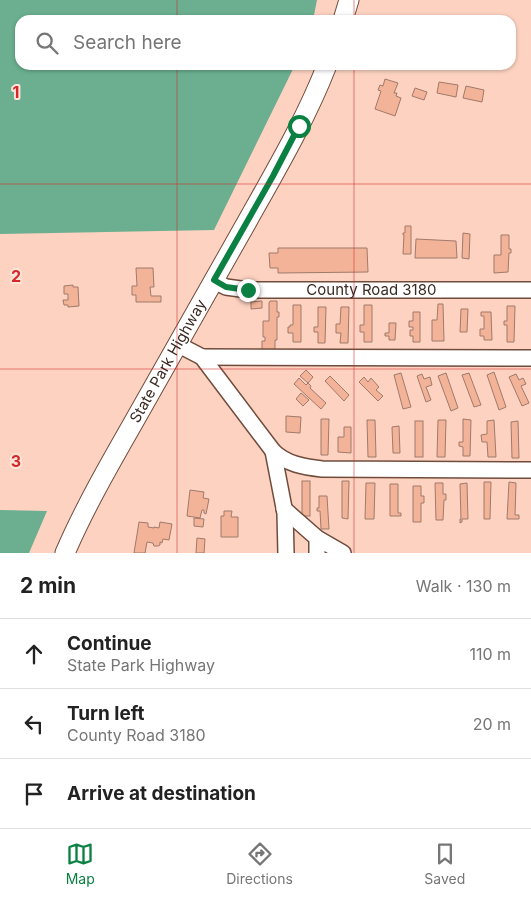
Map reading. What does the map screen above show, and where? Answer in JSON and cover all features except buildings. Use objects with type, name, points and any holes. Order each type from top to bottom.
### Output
[{"type":"main road","points":[[344,15],[349,0]]},
{"type":"main road","name":"State Park Highway","points":[[65,553],[95,492],[284,154],[325,70]]},
{"type":"street","name":"County Road 3180","points":[[214,280],[226,287],[248,290],[531,290]]},
{"type":"street","points":[[177,344],[202,357],[272,451],[286,461],[322,469],[531,470]]},
{"type":"street","points":[[202,357],[531,358]]},
{"type":"street","points":[[272,451],[284,509],[286,553]]},
{"type":"street","points":[[284,509],[317,538],[343,553]]},
{"type":"street","points":[[317,538],[317,553]]},
{"type":"green space","points":[[0,0],[317,0],[314,15],[15,15],[15,70],[293,70],[214,230],[0,234]]},
{"type":"green space","points":[[0,510],[47,511],[29,553],[0,553]]},
{"type":"route","points":[[248,290],[226,287],[214,280],[299,126]]}]
